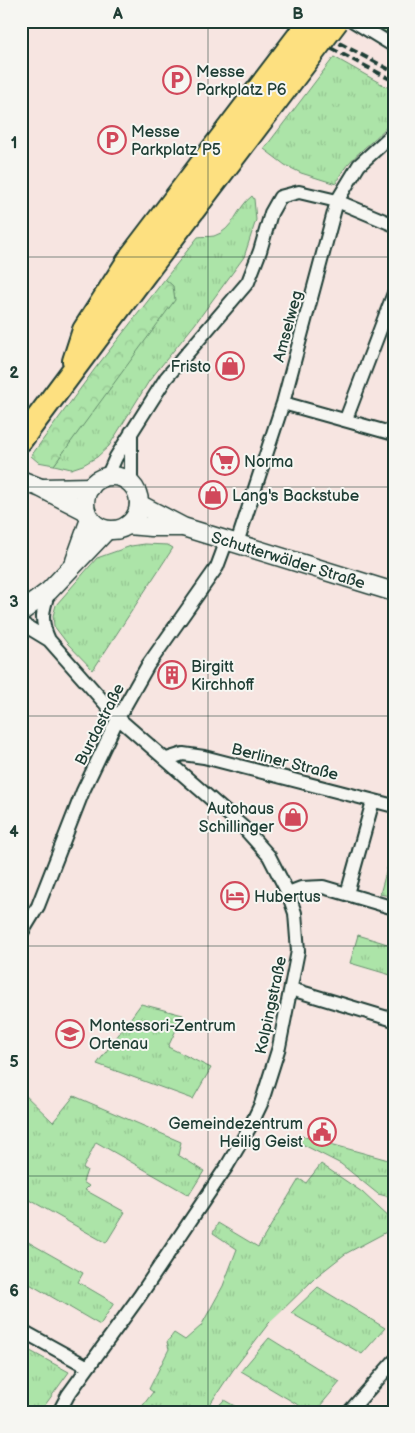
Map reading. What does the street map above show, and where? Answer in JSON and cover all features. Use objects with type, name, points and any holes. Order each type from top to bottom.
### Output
[{"type":"highway","points":[[140,263],[310,21]]},
{"type":"highway","points":[[22,439],[68,378],[84,330],[336,21]]},
{"type":"main road","points":[[21,480],[41,488],[88,515],[97,526],[107,530],[121,529],[136,516],[139,504],[132,485],[116,477],[107,477],[98,480],[91,486],[86,494],[85,503],[88,515],[74,564]]},
{"type":"main road","points":[[41,488],[91,486]]},
{"type":"main road","name":"Schutterwälder Straße","points":[[139,504],[183,527],[394,592]]},
{"type":"main road","name":"Schutterwälder Straße","points":[[128,524],[151,527],[183,527]]},
{"type":"main road","points":[[21,612],[49,592],[107,530]]},
{"type":"street","points":[[354,21],[394,46]]},
{"type":"street","name":"Amselweg","points":[[232,542],[283,403],[336,201],[359,165],[394,133]]},
{"type":"street","points":[[107,477],[116,457],[166,378],[248,282],[260,251],[271,212],[280,197],[299,192],[336,201],[394,225]]},
{"type":"street","points":[[346,419],[394,294]]},
{"type":"street","points":[[283,403],[346,419],[394,434]]},
{"type":"street","points":[[131,432],[132,485]]},
{"type":"street","name":"Burdastraße","points":[[21,934],[38,906],[83,791],[118,718],[148,666],[217,567],[232,542]]},
{"type":"street","name":"Kolpingstraße","points":[[49,592],[42,614],[42,625],[49,640],[118,718],[243,827],[269,856],[288,893],[295,913],[298,951],[280,1047],[261,1104],[251,1125],[180,1236],[58,1412]]},
{"type":"street","name":"Kolpingstraße","points":[[21,623],[49,640]]},
{"type":"street","name":"Berliner Straße","points":[[167,759],[184,754],[204,757],[394,806]]},
{"type":"street","points":[[347,894],[373,801]]},
{"type":"street","points":[[288,893],[311,886],[323,887],[394,908]]},
{"type":"street","points":[[291,988],[394,1020]]},
{"type":"street","points":[[21,1330],[88,1368]]},
{"type":"street","points":[[349,1412],[394,1361]]},
{"type":"green space","points":[[368,21],[394,21],[394,37]]},
{"type":"green space","points":[[334,57],[394,91],[394,117],[380,134],[347,165],[336,184],[301,173],[285,165],[264,149]]},
{"type":"green space","points":[[252,196],[256,220],[244,257],[195,324],[149,381],[109,446],[97,457],[83,465],[71,469],[54,465],[108,390],[173,286],[165,279],[198,237],[214,236],[221,233],[231,224]]},
{"type":"green space","points":[[165,279],[173,286],[175,300],[54,465],[38,462],[31,456],[94,370]]},
{"type":"green space","points":[[145,544],[168,545],[173,548],[93,670],[67,643],[54,626],[53,616],[56,605],[97,558],[131,546]]},
{"type":"green space","points":[[394,843],[394,897],[380,894]]},
{"type":"green space","points":[[358,935],[394,946],[394,976],[350,963]]},
{"type":"green space","points":[[141,1004],[183,1015],[168,1047],[211,1068],[193,1099],[97,1064]]},
{"type":"green space","points":[[21,1091],[53,1122],[74,1096],[181,1142],[178,1155],[204,1171],[189,1195],[96,1142],[83,1168],[87,1170],[83,1182],[89,1186],[85,1190],[125,1212],[106,1243],[21,1195]]},
{"type":"green space","points":[[298,1135],[392,1161],[394,1157],[394,1198],[378,1194],[341,1164],[296,1141]]},
{"type":"green space","points":[[321,1164],[362,1192],[394,1222],[394,1228],[345,1254],[317,1276],[269,1323],[210,1404],[200,1412],[138,1412],[153,1392],[149,1389],[169,1349],[167,1342],[174,1333],[185,1340],[201,1326],[223,1286],[237,1249],[213,1233],[218,1223],[258,1247],[299,1179],[306,1183]]},
{"type":"green space","points":[[21,1238],[83,1273],[78,1282],[114,1303],[100,1325],[21,1279]]},
{"type":"green space","points":[[318,1287],[385,1328],[362,1354],[291,1313]]},
{"type":"green space","points":[[269,1338],[340,1382],[315,1412],[310,1412],[241,1371]]},
{"type":"green space","points":[[21,1346],[69,1372],[40,1412],[21,1412]]},
{"type":"green space","points":[[224,1400],[245,1412],[213,1412]]},
{"type":"railway","points":[[278,21],[394,81]]},
{"type":"railway","points":[[297,21],[394,72]]},
{"type":"place","name":"Messe Parkplatz P6","points":[[177,80]]},
{"type":"place","name":"Messe Parkplatz P5","points":[[112,140]]},
{"type":"place","name":"Fristo","points":[[230,366]]},
{"type":"place","name":"Norma","points":[[225,461]]},
{"type":"place","name":"Lang's Backstube","points":[[213,495]]},
{"type":"place","name":"Birgitt Kirchhoff","points":[[172,675]]},
{"type":"place","name":"Autohaus Schillinger","points":[[293,817]]},
{"type":"place","name":"Hubertus","points":[[235,896]]},
{"type":"place","name":"Montessori-Zentrum Ortenau","points":[[70,1034]]},
{"type":"place","name":"Gemeindezentrum Heilig Geist","points":[[322,1132]]}]
